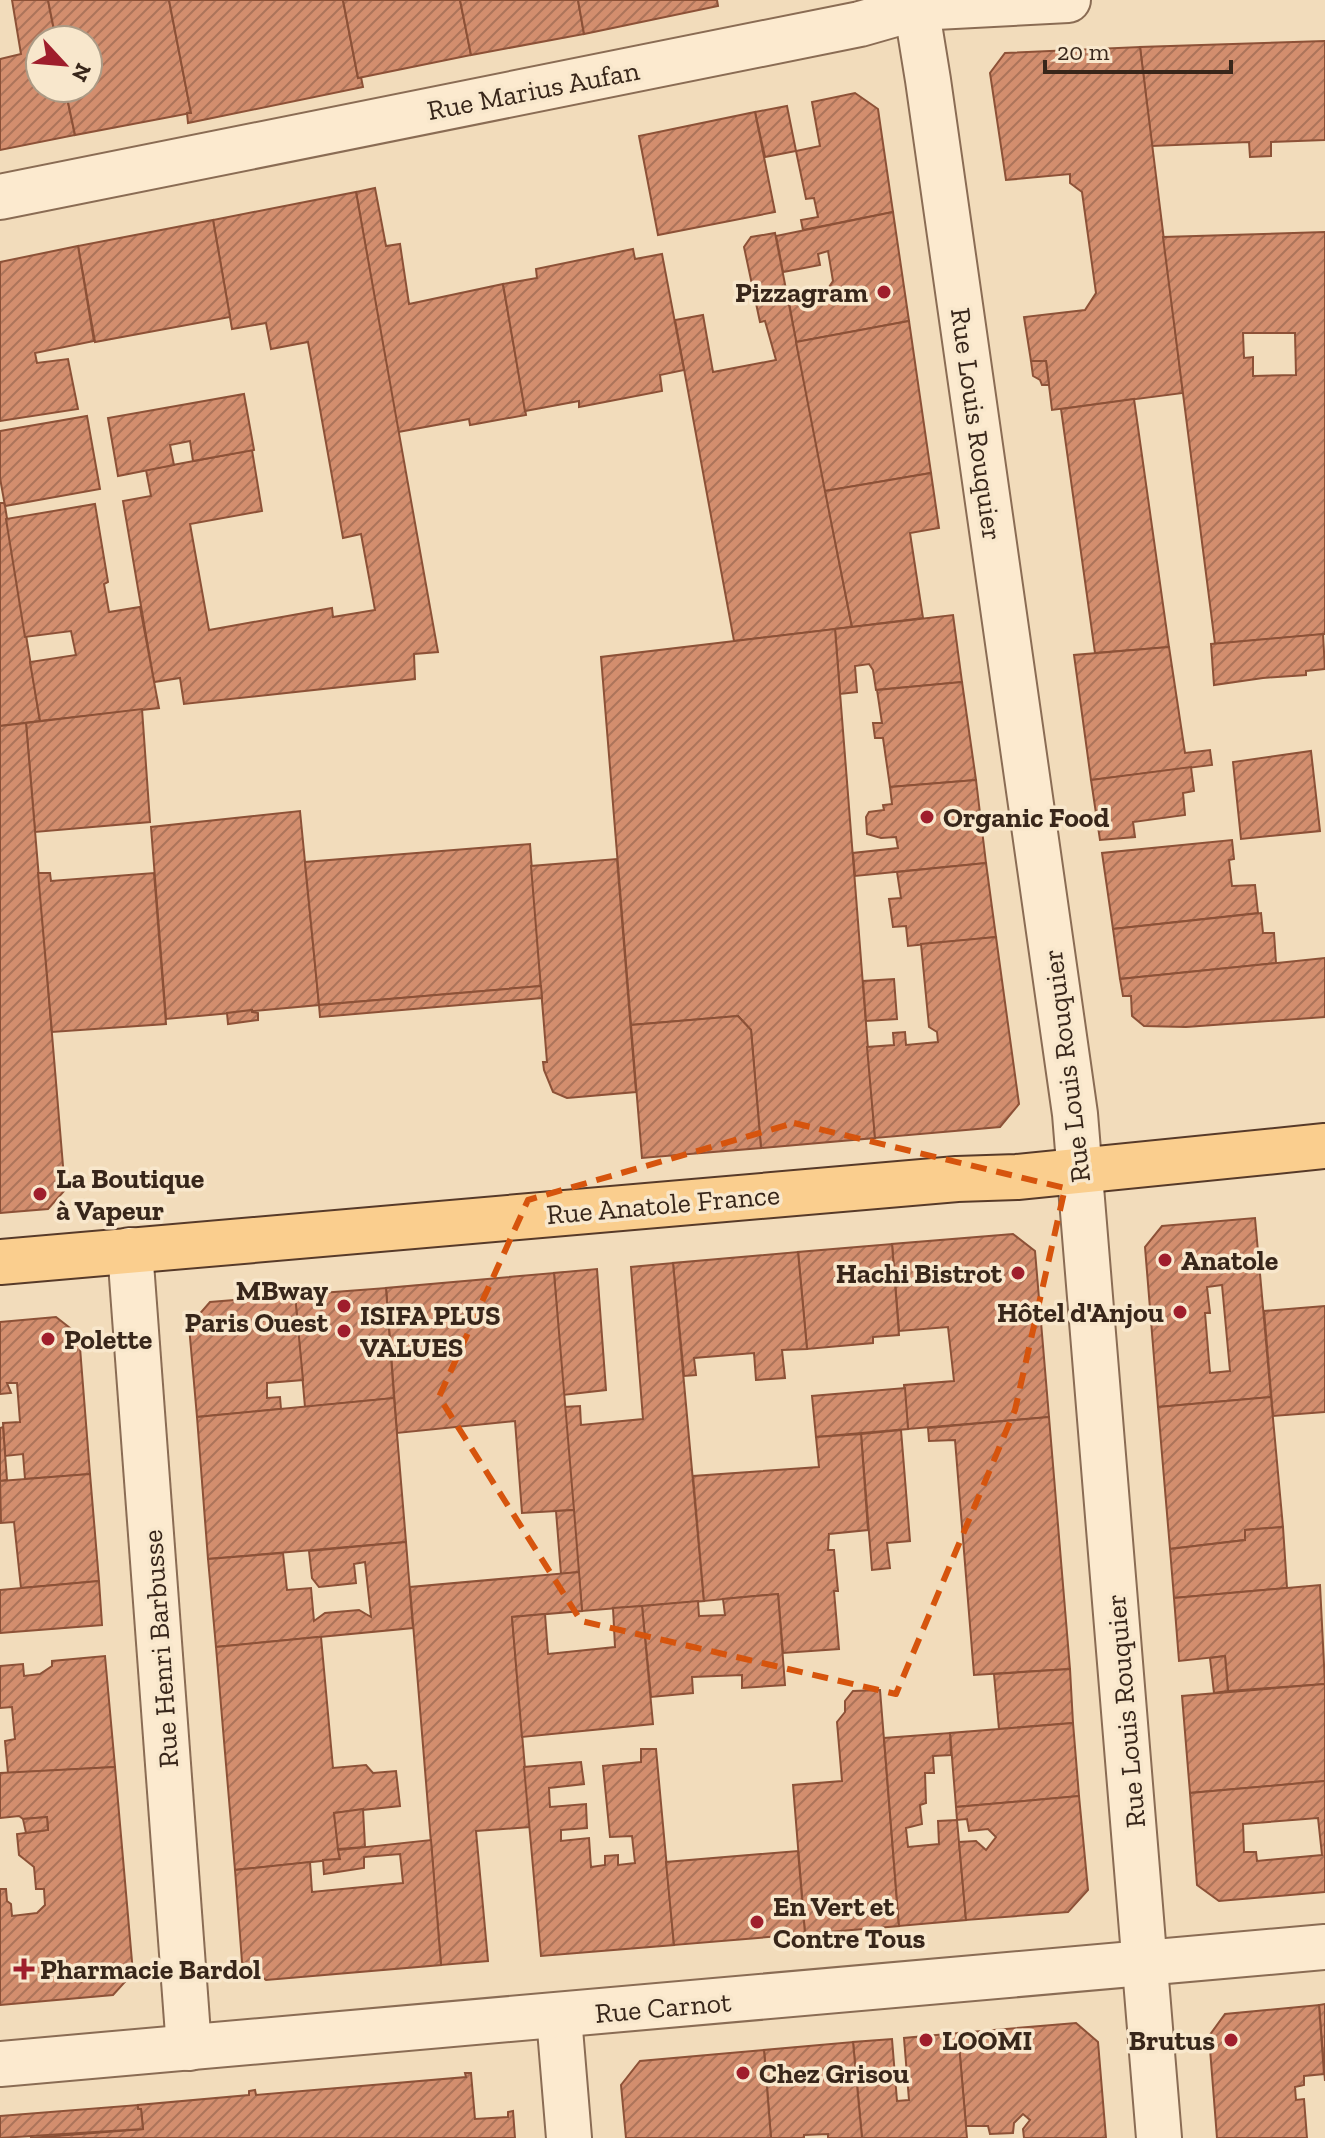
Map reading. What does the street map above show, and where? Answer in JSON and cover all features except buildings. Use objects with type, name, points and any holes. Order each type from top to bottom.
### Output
[{"type":"main road","name":"Rue Anatole France","points":[[0,1262],[957,1179],[1017,1177],[1325,1146]]},
{"type":"street","name":"Rue Marius Aufan","points":[[0,197],[860,24],[915,4],[1068,0]]},
{"type":"street","name":"Rue Louis Rouquier","points":[[915,4],[931,96],[1075,1114],[1159,2138]]},
{"type":"street","name":"Rue Henri Barbusse","points":[[130,1250],[189,2048]]},
{"type":"street","name":"Rue Carnot","points":[[0,2064],[1325,1947]]},
{"type":"street","points":[[559,2017],[569,2138]]},
{"type":"highlighted area","points":[[794,1123],[1065,1188],[1015,1410],[896,1694],[581,1621],[439,1397],[528,1200]]},
{"type":"place","name":"Pizzagram","points":[[884,292]]},
{"type":"place","name":"Organic Food","points":[[927,817]]},
{"type":"place","name":"La Boutique à Vapeur","points":[[40,1194]]},
{"type":"place","name":"Anatole","points":[[1165,1260]]},
{"type":"place","name":"Hachi Bistrot","points":[[1018,1273]]},
{"type":"place","name":"MBway Paris Ouest","points":[[344,1306]]},
{"type":"place","name":"Hôtel d'Anjou","points":[[1180,1312]]},
{"type":"place","name":"ISIFA PLUS VALUES","points":[[344,1331]]},
{"type":"place","name":"Polette","points":[[48,1339]]},
{"type":"place","name":"En Vert et Contre Tous","points":[[757,1922]]},
{"type":"place","name":"Pharmacie Bardol","points":[[24,1969]]},
{"type":"place","name":"LOOMI","points":[[926,2040]]},
{"type":"place","name":"Brutus","points":[[1231,2040]]},
{"type":"place","name":"Chez Grisou","points":[[743,2073]]}]
